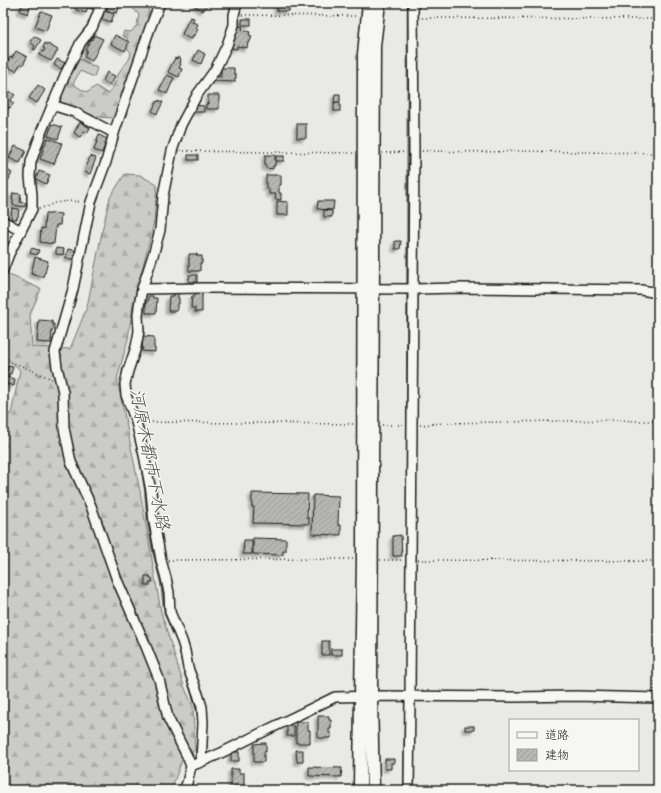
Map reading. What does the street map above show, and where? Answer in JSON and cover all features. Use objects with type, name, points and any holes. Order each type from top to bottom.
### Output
[{"type":"street","points":[[3,270],[9,254],[32,209],[30,176],[31,162],[42,130],[65,75],[81,42],[92,28],[102,4],[91,3]]},
{"type":"street","points":[[160,3],[150,28],[114,133],[106,162],[91,202],[73,289],[55,352],[56,367],[63,392],[64,428],[71,462],[91,506],[117,580],[159,679],[168,718],[191,766],[184,790]]},
{"type":"street","points":[[201,762],[204,723],[202,707],[188,668],[182,641],[170,612],[169,593],[160,560],[150,491],[136,422],[126,395],[125,384],[139,331],[138,316],[142,289],[160,230],[163,196],[172,151],[181,124],[197,95],[215,70],[227,45],[234,25],[234,15],[238,3]]},
{"type":"street","points":[[369,3],[364,54],[369,153]]},
{"type":"street","points":[[360,790],[366,696],[369,153],[374,46],[379,3]]},
{"type":"street","points":[[409,790],[414,152],[413,3]]},
{"type":"street","points":[[52,105],[74,112],[114,133]]},
{"type":"street","points":[[3,221],[21,231]]},
{"type":"street","points":[[369,288],[363,424],[363,560],[366,696],[373,790]]},
{"type":"street","points":[[142,289],[468,288],[641,290],[657,293]]},
{"type":"street","points":[[191,766],[219,754],[335,697],[575,696],[656,698]]},
{"type":"path","points":[[655,3],[657,153],[657,561],[655,790]]},
{"type":"path","points":[[234,15],[367,16]]},
{"type":"path","points":[[412,18],[658,19]]},
{"type":"path","points":[[172,151],[369,153],[515,151],[657,153]]},
{"type":"path","points":[[32,209],[44,208],[65,201],[91,202]]},
{"type":"path","points":[[3,360],[48,378],[60,381]]},
{"type":"path","points":[[136,422],[363,424],[412,426],[605,420],[657,421]]},
{"type":"path","points":[[160,560],[352,559],[657,561]]},
{"type":"green space","points":[[126,3],[146,3],[149,14],[114,118],[97,117],[62,103],[59,99],[80,59],[97,68],[94,77],[80,71],[73,84],[88,92],[96,86],[108,94],[112,89],[120,71],[128,61],[131,53],[128,49],[127,38],[122,36],[124,31],[131,32],[137,25],[139,15]]},
{"type":"green space","points":[[125,174],[140,175],[157,185],[154,222],[133,304],[128,339],[117,379],[140,491],[161,612],[184,686],[193,707],[195,750],[182,760],[171,790],[3,790],[3,415],[11,414],[20,370],[3,356],[3,283],[7,274],[41,289],[30,314],[32,347],[70,349],[87,307],[110,197]]},
{"type":"building","points":[[23,3],[31,3],[28,14],[20,11]]},
{"type":"building","points":[[78,3],[88,6],[86,13],[76,10]]},
{"type":"building","points":[[109,3],[120,6],[117,13],[106,10]]},
{"type":"building","points":[[196,3],[208,3],[203,11],[195,6]]},
{"type":"building","points":[[277,3],[289,3],[289,11],[277,11]]},
{"type":"building","points":[[41,11],[52,15],[46,31],[35,27]]},
{"type":"building","points":[[104,11],[114,14],[111,22],[102,19]]},
{"type":"building","points":[[190,17],[194,18],[192,22],[198,24],[196,28],[198,29],[195,35],[193,35],[192,39],[182,34]]},
{"type":"building","points":[[242,19],[251,19],[251,25],[242,25]]},
{"type":"building","points":[[238,26],[243,27],[242,30],[250,32],[249,35],[252,36],[250,42],[248,42],[247,48],[237,46],[237,49],[231,48]]},
{"type":"building","points":[[94,35],[103,39],[92,61],[84,57],[87,50],[85,50]]},
{"type":"building","points":[[115,35],[129,42],[125,51],[111,44]]},
{"type":"building","points":[[34,36],[41,40],[35,50],[33,49],[35,46],[30,42]]},
{"type":"building","points":[[45,43],[58,50],[51,61],[39,55],[45,49],[43,48]]},
{"type":"building","points":[[198,50],[205,54],[201,64],[193,60]]},
{"type":"building","points":[[16,51],[27,57],[23,65],[21,63],[16,71],[6,66],[10,57],[12,58]]},
{"type":"building","points":[[178,57],[181,59],[179,68],[182,69],[179,77],[168,72],[175,58],[177,59]]},
{"type":"building","points":[[57,59],[65,63],[61,69],[54,65]]},
{"type":"building","points":[[221,68],[234,68],[234,74],[236,74],[235,82],[213,81],[213,77],[215,75],[221,77]]},
{"type":"building","points":[[107,72],[115,76],[111,85],[103,81]]},
{"type":"building","points":[[167,75],[174,78],[167,94],[159,90]]},
{"type":"building","points":[[38,85],[45,90],[37,103],[29,98]]},
{"type":"building","points":[[8,90],[15,95],[10,101],[14,103],[5,112],[3,111],[3,96]]},
{"type":"building","points":[[335,94],[340,94],[340,102],[334,102]]},
{"type":"building","points":[[208,95],[219,95],[219,109],[206,109],[206,104],[208,104]]},
{"type":"building","points":[[159,100],[163,102],[157,114],[152,111]]},
{"type":"building","points":[[334,103],[340,103],[340,111],[334,111]]},
{"type":"building","points":[[194,105],[204,106],[204,112],[194,112]]},
{"type":"building","points":[[80,122],[90,128],[87,133],[84,131],[80,137],[74,133]]},
{"type":"building","points":[[52,124],[62,127],[58,139],[48,136]]},
{"type":"building","points":[[297,124],[306,124],[306,138],[297,138]]},
{"type":"building","points":[[99,135],[107,139],[102,153],[94,150]]},
{"type":"building","points":[[47,138],[62,143],[54,164],[40,159],[44,148],[42,148],[43,145],[45,145]]},
{"type":"building","points":[[15,146],[26,151],[20,163],[9,158]]},
{"type":"building","points":[[188,155],[198,155],[198,160],[188,160]]},
{"type":"building","points":[[265,155],[275,155],[275,166],[273,166],[273,169],[266,168]]},
{"type":"building","points":[[90,156],[96,158],[90,174],[85,172]]},
{"type":"building","points":[[276,156],[284,156],[284,161],[276,161]]},
{"type":"building","points":[[7,170],[12,173],[8,181],[3,179]]},
{"type":"building","points":[[39,171],[50,175],[46,184],[36,179]]},
{"type":"building","points":[[266,175],[281,175],[279,193],[281,193],[281,200],[275,199],[276,194],[269,194],[269,188],[266,188]]},
{"type":"building","points":[[13,193],[21,194],[20,202],[26,203],[25,207],[13,205]]},
{"type":"building","points":[[277,201],[288,202],[288,215],[277,215]]},
{"type":"building","points":[[318,201],[334,201],[333,210],[317,209]]},
{"type":"building","points":[[12,208],[19,209],[17,219],[11,219]]},
{"type":"building","points":[[324,210],[332,211],[332,217],[324,217]]},
{"type":"building","points":[[45,214],[61,214],[60,225],[56,225],[54,244],[40,242],[41,228],[44,229]]},
{"type":"building","points":[[395,241],[401,241],[400,249],[395,249]]},
{"type":"building","points":[[31,248],[39,250],[37,255],[30,253]]},
{"type":"building","points":[[56,248],[64,249],[63,255],[56,254]]},
{"type":"building","points":[[68,249],[78,251],[76,260],[66,258]]},
{"type":"building","points":[[189,254],[197,254],[197,256],[202,256],[200,271],[189,271]]},
{"type":"building","points":[[35,257],[48,261],[43,277],[31,274]]},
{"type":"building","points":[[189,275],[197,275],[197,282],[189,282]]},
{"type":"building","points":[[174,293],[178,293],[179,298],[177,311],[168,311],[169,296],[174,296]]},
{"type":"building","points":[[195,293],[202,293],[202,312],[195,312],[195,308],[191,308],[192,296],[195,296]]},
{"type":"building","points":[[148,296],[157,298],[156,313],[146,313],[146,301],[148,301]]},
{"type":"building","points":[[39,320],[52,321],[52,324],[54,324],[51,343],[37,342]]},
{"type":"building","points":[[143,336],[154,337],[155,352],[142,351]]},
{"type":"building","points":[[8,366],[13,367],[9,376],[5,375]]},
{"type":"building","points":[[5,377],[15,379],[14,386],[4,383]]},
{"type":"building","points":[[252,493],[308,494],[307,518],[309,518],[309,524],[253,523],[254,507],[252,507]]},
{"type":"building","points":[[313,495],[339,496],[338,525],[341,525],[341,535],[312,534]]},
{"type":"building","points":[[401,535],[402,556],[393,556],[393,536]]},
{"type":"building","points":[[253,538],[286,539],[286,551],[283,551],[283,555],[253,554]]},
{"type":"building","points":[[244,540],[252,540],[252,554],[243,554]]},
{"type":"building","points":[[145,576],[150,576],[150,578],[152,578],[153,582],[150,582],[150,585],[145,585]]},
{"type":"building","points":[[322,641],[329,641],[329,655],[322,655]]},
{"type":"building","points":[[331,649],[342,649],[342,655],[331,655]]},
{"type":"building","points":[[318,716],[329,716],[329,720],[331,720],[331,729],[329,729],[329,733],[331,733],[331,738],[318,738]]},
{"type":"building","points":[[296,722],[308,722],[308,730],[310,730],[310,743],[296,743]]},
{"type":"building","points":[[287,726],[294,726],[294,736],[287,736]]},
{"type":"building","points":[[465,726],[474,726],[474,730],[465,730]]},
{"type":"building","points":[[266,743],[264,762],[254,762],[254,744]]},
{"type":"building","points":[[296,750],[303,750],[303,762],[297,762]]},
{"type":"building","points":[[231,752],[239,752],[239,761],[231,761]]},
{"type":"building","points":[[385,759],[394,759],[394,763],[391,763],[391,769],[385,769]]},
{"type":"building","points":[[309,767],[342,768],[341,777],[309,776]]},
{"type":"building","points":[[231,769],[239,769],[239,773],[244,773],[244,790],[231,790]]},
{"type":"waterway","points":[[407,512],[408,3]]},
{"type":"waterway","name":"河原木都市下水路","points":[[122,381],[123,370],[126,363]]},
{"type":"waterway","name":"河原木都市下水路","points":[[140,456],[148,523],[161,582],[165,614],[179,646],[184,670],[198,715]]},
{"type":"waterway","points":[[404,790],[405,727]]},
{"type":"waterway","name":"河原木都市下水路","points":[[195,763],[198,736]]}]
